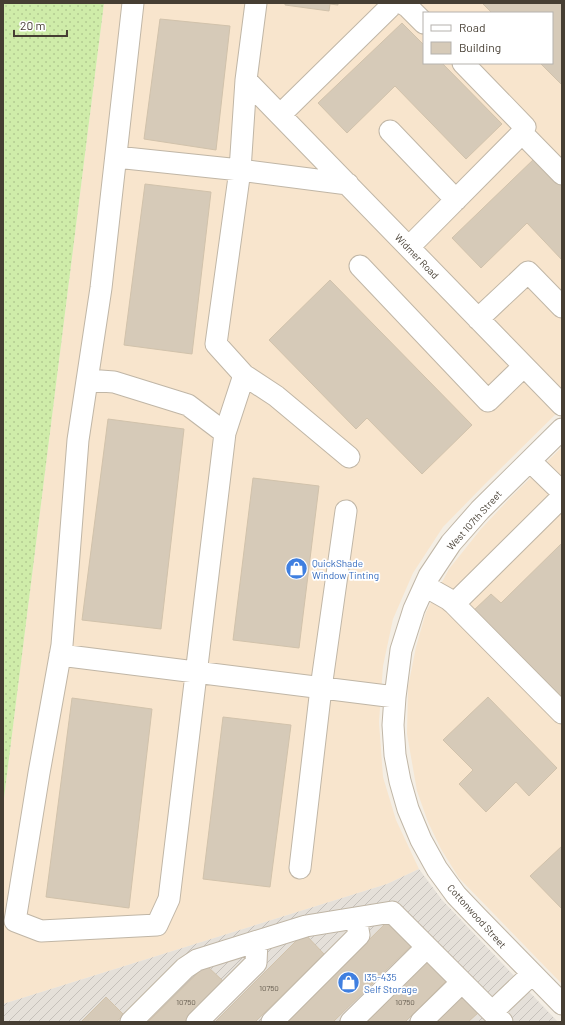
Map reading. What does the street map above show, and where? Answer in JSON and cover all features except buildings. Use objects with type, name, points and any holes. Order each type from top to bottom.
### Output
[{"type":"street","points":[[133,3],[102,288],[78,440],[60,655],[15,921],[41,931],[157,924],[169,899],[195,672],[225,433],[244,375]]},
{"type":"street","points":[[256,3],[246,80],[240,170],[216,344],[244,375],[276,396],[349,457]]},
{"type":"street","points":[[276,111],[393,4],[398,3]]},
{"type":"street","points":[[402,3],[423,22]]},
{"type":"street","points":[[409,247],[522,133],[525,127],[464,64]]},
{"type":"street","name":"Widmer Road","points":[[246,80],[562,404]]},
{"type":"street","points":[[390,131],[456,200]]},
{"type":"street","points":[[522,133],[562,174]]},
{"type":"street","points":[[116,157],[240,170],[348,184]]},
{"type":"street","points":[[360,266],[488,401],[524,366]]},
{"type":"street","points":[[478,319],[528,272],[562,308]]},
{"type":"street","points":[[87,380],[114,382],[188,405],[225,433]]},
{"type":"street","name":"West 107th Street","points":[[395,697],[401,650],[414,609],[429,576],[451,543],[480,510],[562,429]]},
{"type":"street","points":[[530,461],[562,492]]},
{"type":"street","points":[[454,604],[562,497]]},
{"type":"street","points":[[300,868],[320,688],[346,511]]},
{"type":"street","points":[[425,586],[454,604],[562,712]]},
{"type":"street","points":[[60,655],[395,697]]},
{"type":"street","name":"Cottonwood Street","points":[[395,697],[393,725],[395,755],[400,781],[408,809],[421,840],[437,869],[456,895],[562,1004]]},
{"type":"street","points":[[131,1022],[185,968],[197,960],[306,926],[392,912],[462,982],[494,1017],[532,974]]},
{"type":"street","points":[[272,1022],[360,935],[356,918]]},
{"type":"street","points":[[197,1022],[256,963],[257,942]]},
{"type":"street","points":[[351,1022],[427,947]]},
{"type":"street","points":[[421,1022],[462,982]]},
{"type":"shaded area","points":[[104,3],[562,3],[562,408],[443,527],[413,573],[393,619],[383,666],[379,722],[383,777],[396,820],[419,869],[387,884],[3,1004],[3,806]]},
{"type":"shaded area","points":[[562,447],[562,984],[459,878],[441,849],[428,822],[417,791],[407,734],[408,687],[416,647],[426,612],[449,569],[481,529]]},
{"type":"shaded area","points":[[419,869],[442,900],[558,1022],[3,1022],[3,1004],[387,884]]},
{"type":"green space","points":[[3,3],[104,3],[3,806]]},
{"type":"place","name":"QuickShade Window Tinting","points":[[297,569]]},
{"type":"place","name":"I35-435 Self Storage","points":[[349,983]]}]
